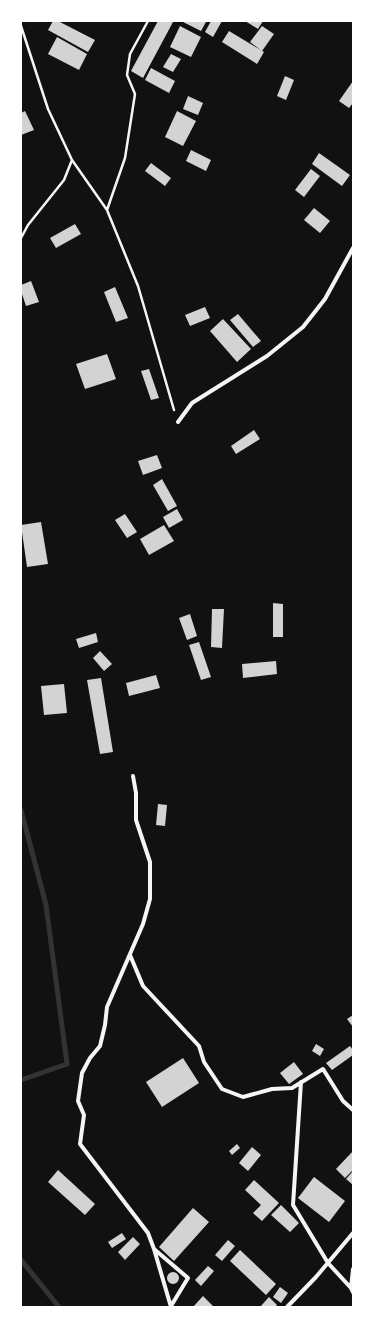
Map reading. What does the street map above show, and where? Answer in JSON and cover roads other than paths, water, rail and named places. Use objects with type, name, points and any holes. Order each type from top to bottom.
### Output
[{"type":"street","points":[[178,422],[192,403],[267,356],[303,327],[324,299],[353,248]]},
{"type":"street","points":[[133,776],[136,793],[136,820],[150,862],[150,899],[143,924],[108,1007],[100,1046],[90,1058],[82,1073],[78,1101],[84,1115],[80,1144],[148,1233],[171,1307]]},
{"type":"street","points":[[130,955],[142,986],[199,1046],[204,1062],[222,1089],[243,1097],[272,1089],[292,1088],[323,1069],[343,1101],[353,1110]]},
{"type":"street","points":[[301,1082],[292,1205],[328,1263],[352,1290]]},
{"type":"street","points":[[287,1307],[316,1277],[353,1233]]},
{"type":"street","points":[[154,1249],[188,1278],[171,1307]]},
{"type":"street","points":[[352,1290],[353,1269]]},
{"type":"waterway","points":[[21,810],[46,905],[67,1064],[21,1080]]},
{"type":"waterway","points":[[21,1260],[59,1307]]}]
